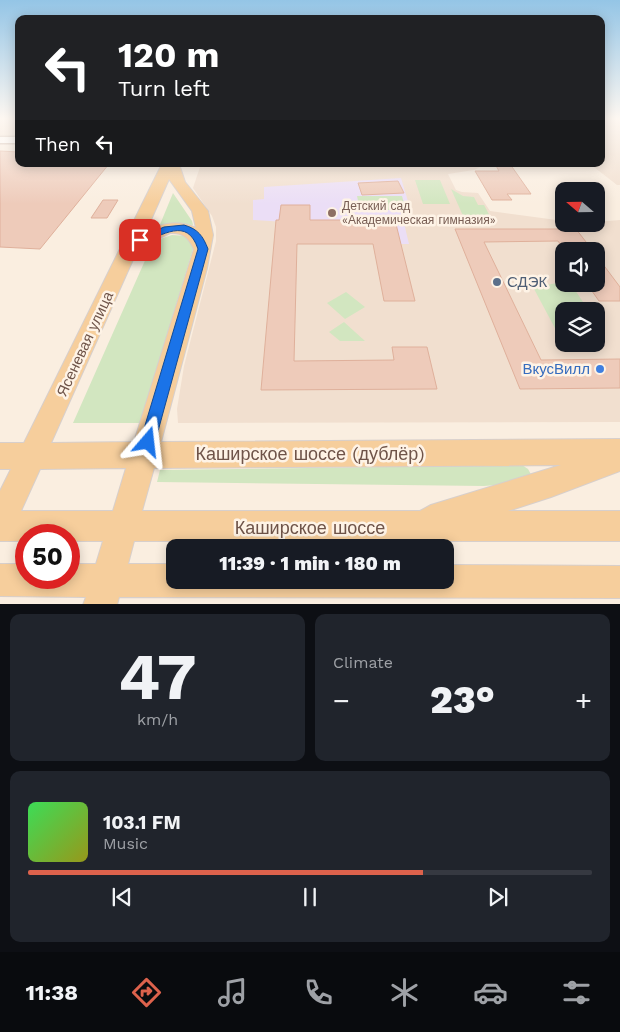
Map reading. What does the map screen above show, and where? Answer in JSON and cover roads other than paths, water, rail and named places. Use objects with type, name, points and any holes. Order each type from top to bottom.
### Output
[{"type":"main road","name":"Ясеневая улица","points":[[0,525],[169,167]]},
{"type":"main road","name":"Ясеневая улица","points":[[104,593],[203,249],[205,223],[196,204],[174,179],[171,167]]},
{"type":"main road","points":[[127,253],[140,240],[168,229],[184,228],[199,238],[203,249]]},
{"type":"main road","name":"Каширское шоссе (дублёр)","points":[[0,456],[33,454],[620,452]]},
{"type":"main road","points":[[410,527],[551,483],[620,458]]},
{"type":"main road","name":"Каширское шоссе","points":[[0,525],[123,527],[620,526]]},
{"type":"main road","points":[[0,580],[104,593],[620,582]]},
{"type":"place","name":"Детский сад «Академическая гимназия»","points":[[332,213]]},
{"type":"place","name":"СДЭК","points":[[497,282]]},
{"type":"place","name":"ВкусВилл","points":[[600,369]]}]
